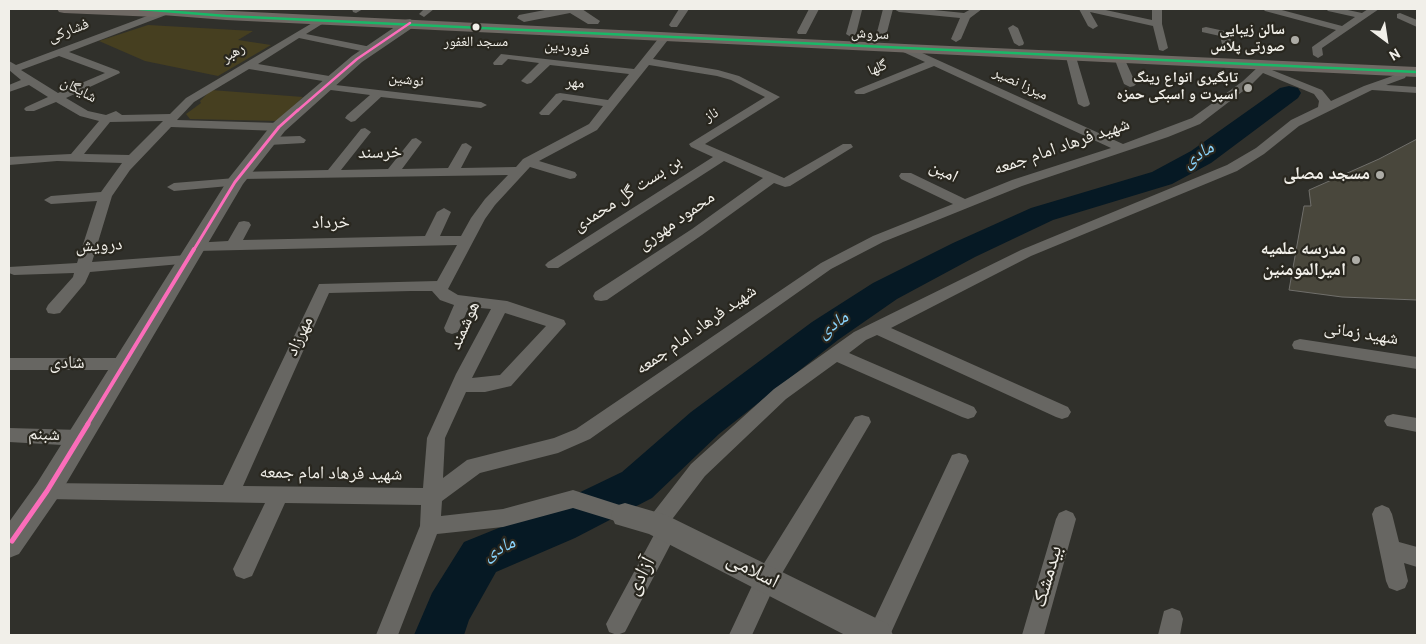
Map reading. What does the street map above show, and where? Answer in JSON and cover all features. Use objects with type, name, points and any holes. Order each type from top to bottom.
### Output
[{"type":"main road","points":[[64,9],[226,16]]},
{"type":"main road","name":"سروش","points":[[140,9],[226,16],[323,14],[524,18],[593,21],[670,31],[802,32],[956,39],[1016,35],[1039,49]]},
{"type":"main road","name":"سروش","points":[[323,14],[357,9],[905,49],[1039,49],[1417,65]]},
{"type":"main road","points":[[1039,49],[1163,48],[1417,58]]},
{"type":"main road","points":[[1039,49],[1071,57],[1262,69],[1412,75]]},
{"type":"main road","points":[[1039,49],[1412,75]]},
{"type":"street","points":[[524,18],[568,9]]},
{"type":"street","points":[[573,9],[593,21]]},
{"type":"street","points":[[440,290],[478,218],[486,207],[524,166],[593,127],[670,31],[684,9]]},
{"type":"street","points":[[802,32],[814,9]]},
{"type":"street","points":[[881,36],[888,9]]},
{"type":"street","points":[[899,9],[966,16]]},
{"type":"street","points":[[956,39],[966,16],[977,9]]},
{"type":"street","points":[[1084,9],[1093,26]]},
{"type":"street","points":[[1088,9],[1157,24]]},
{"type":"street","points":[[1157,9],[1157,24],[1163,48]]},
{"type":"street","points":[[1268,9],[1343,29]]},
{"type":"street","points":[[1331,9],[1362,16]]},
{"type":"street","points":[[1318,54],[1317,47],[1374,9]]},
{"type":"street","points":[[851,34],[857,10]]},
{"type":"street","name":"فشارکی","points":[[11,66],[59,52],[163,14]]},
{"type":"street","name":"رهبر","points":[[54,308],[80,280],[104,196],[125,167],[190,100],[297,35],[323,14]]},
{"type":"street","points":[[9,545],[47,491],[238,178],[274,134],[357,59],[421,15]]},
{"type":"street","points":[[1400,16],[1417,24]]},
{"type":"street","points":[[1206,30],[1225,34],[1228,50]]},
{"type":"street","points":[[297,35],[371,50]]},
{"type":"street","name":"میرزا نصیر","points":[[905,49],[1122,148]]},
{"type":"street","points":[[30,109],[115,72],[59,52]]},
{"type":"street","name":"فروردین","points":[[498,64],[505,56],[547,62],[641,67]]},
{"type":"street","points":[[1071,57],[1084,104]]},
{"type":"street","points":[[1120,60],[1130,84]]},
{"type":"street","points":[[527,81],[547,62]]},
{"type":"street","name":"گلها","points":[[860,92],[934,62]]},
{"type":"street","name":"نوشین","points":[[246,65],[291,70],[331,83],[379,93],[481,106]]},
{"type":"street","name":"شایگان","points":[[11,66],[30,81],[84,114],[107,119],[170,120]]},
{"type":"street","name":"ناز","points":[[641,67],[718,73],[735,78],[774,97],[695,144],[772,178],[785,183],[847,147]]},
{"type":"street","points":[[1262,69],[1318,92],[1325,101],[1324,108]]},
{"type":"street","name":"شهید فرهاد امام جمعه","points":[[47,491],[432,497],[474,466],[558,445],[583,434],[826,266],[878,239],[1017,183],[1196,121],[1247,83],[1262,69]]},
{"type":"street","points":[[277,80],[291,70]]},
{"type":"street","points":[[662,527],[698,470],[780,394],[860,336],[1026,253],[1232,168],[1260,151],[1295,123],[1324,108],[1368,88],[1412,75]]},
{"type":"street","points":[[9,89],[30,81]]},
{"type":"street","points":[[1368,88],[1417,90]]},
{"type":"street","points":[[351,118],[379,93]]},
{"type":"street","name":"مهر","points":[[545,113],[560,96],[610,104]]},
{"type":"street","points":[[74,157],[107,119],[130,109]]},
{"type":"street","points":[[170,120],[274,134],[300,140]]},
{"type":"street","points":[[331,174],[365,132]]},
{"type":"street","points":[[392,173],[416,142]]},
{"type":"street","points":[[452,172],[466,148]]},
{"type":"street","name":"بن بست گل محمدی","points":[[553,265],[723,156]]},
{"type":"street","points":[[9,161],[74,157],[133,159]]},
{"type":"street","points":[[524,166],[570,175]]},
{"type":"street","name":"خرسند","points":[[238,178],[452,172],[524,166]]},
{"type":"street","name":"امین","points":[[906,176],[964,204]]},
{"type":"street","points":[[174,187],[238,178]]},
{"type":"street","name":"محمود مهوری","points":[[602,296],[697,232],[772,178]]},
{"type":"street","points":[[51,200],[104,196]]},
{"type":"street","points":[[431,240],[444,212]]},
{"type":"street","points":[[233,245],[244,225]]},
{"type":"street","name":"خرداد","points":[[192,253],[233,245],[467,240]]},
{"type":"street","name":"درویش","points":[[14,270],[84,268],[192,253]]},
{"type":"street","name":"مهرزاد","points":[[229,494],[324,288],[436,286],[440,290]]},
{"type":"street","name":"هوشمند","points":[[387,635],[430,526],[436,438],[460,385],[501,305],[456,300],[446,296],[440,290]]},
{"type":"street","points":[[452,328],[463,301]]},
{"type":"street","points":[[460,385],[485,385],[505,380],[558,324],[501,305]]},
{"type":"street","points":[[878,328],[1062,412]]},
{"type":"street","name":"شهید زمانی","points":[[1300,346],[1417,364]]},
{"type":"street","points":[[835,354],[968,412]]},
{"type":"street","name":"شادی","points":[[9,364],[125,364]]},
{"type":"street","points":[[1393,421],[1417,425]]},
{"type":"street","points":[[740,635],[766,580],[862,422]]},
{"type":"street","name":"شبنم","points":[[9,435],[80,438]]},
{"type":"street","points":[[877,635],[959,461]]},
{"type":"street","points":[[244,569],[279,494]]},
{"type":"street","points":[[430,526],[503,518],[573,499],[625,515]]},
{"type":"street","points":[[1382,514],[1398,581]]},
{"type":"street","name":"اسلامی","points":[[625,515],[662,527],[877,635]]},
{"type":"street","name":"بیدمشک","points":[[1033,635],[1066,520]]},
{"type":"street","name":"آزادی","points":[[617,624],[662,527]]},
{"type":"street","points":[[1392,550],[1417,557]]},
{"type":"shaded area","points":[[148,25],[253,31],[238,40],[271,45],[218,76],[145,61],[99,41]]},
{"type":"shaded area","points":[[211,90],[303,97],[278,121],[190,119],[186,114],[201,103],[200,101]]},
{"type":"building","name":"مدرسه علمیه امیرالمومنین","points":[[1417,139],[1417,300],[1342,297],[1289,290],[1304,206],[1311,206],[1309,190],[1379,159]]},
{"type":"waterway","name":"مادی","points":[[439,635],[449,609],[480,557],[559,524],[637,485],[705,423],[825,331],[885,291],[964,250],[1042,214],[1162,178],[1201,157],[1289,93]]},
{"type":"transit line","points":[[140,9],[226,16],[1417,72]]},
{"type":"transit line","points":[[12,541],[47,491],[235,182],[279,127],[357,59],[410,23]]},
{"type":"place","name":"مسجد الغفور","points":[[476,27]]},
{"type":"place","name":"سالن زیبایی صورتی پلاس","points":[[1295,40]]},
{"type":"place","name":"تابگیری انواع رینگ اسپرت و اسبکی حمزه","points":[[1248,88]]},
{"type":"place","name":"مسجد مصلی","points":[[1380,175]]},
{"type":"place","name":"مدرسه علمیه امیرالمومنین","points":[[1356,260]]}]
